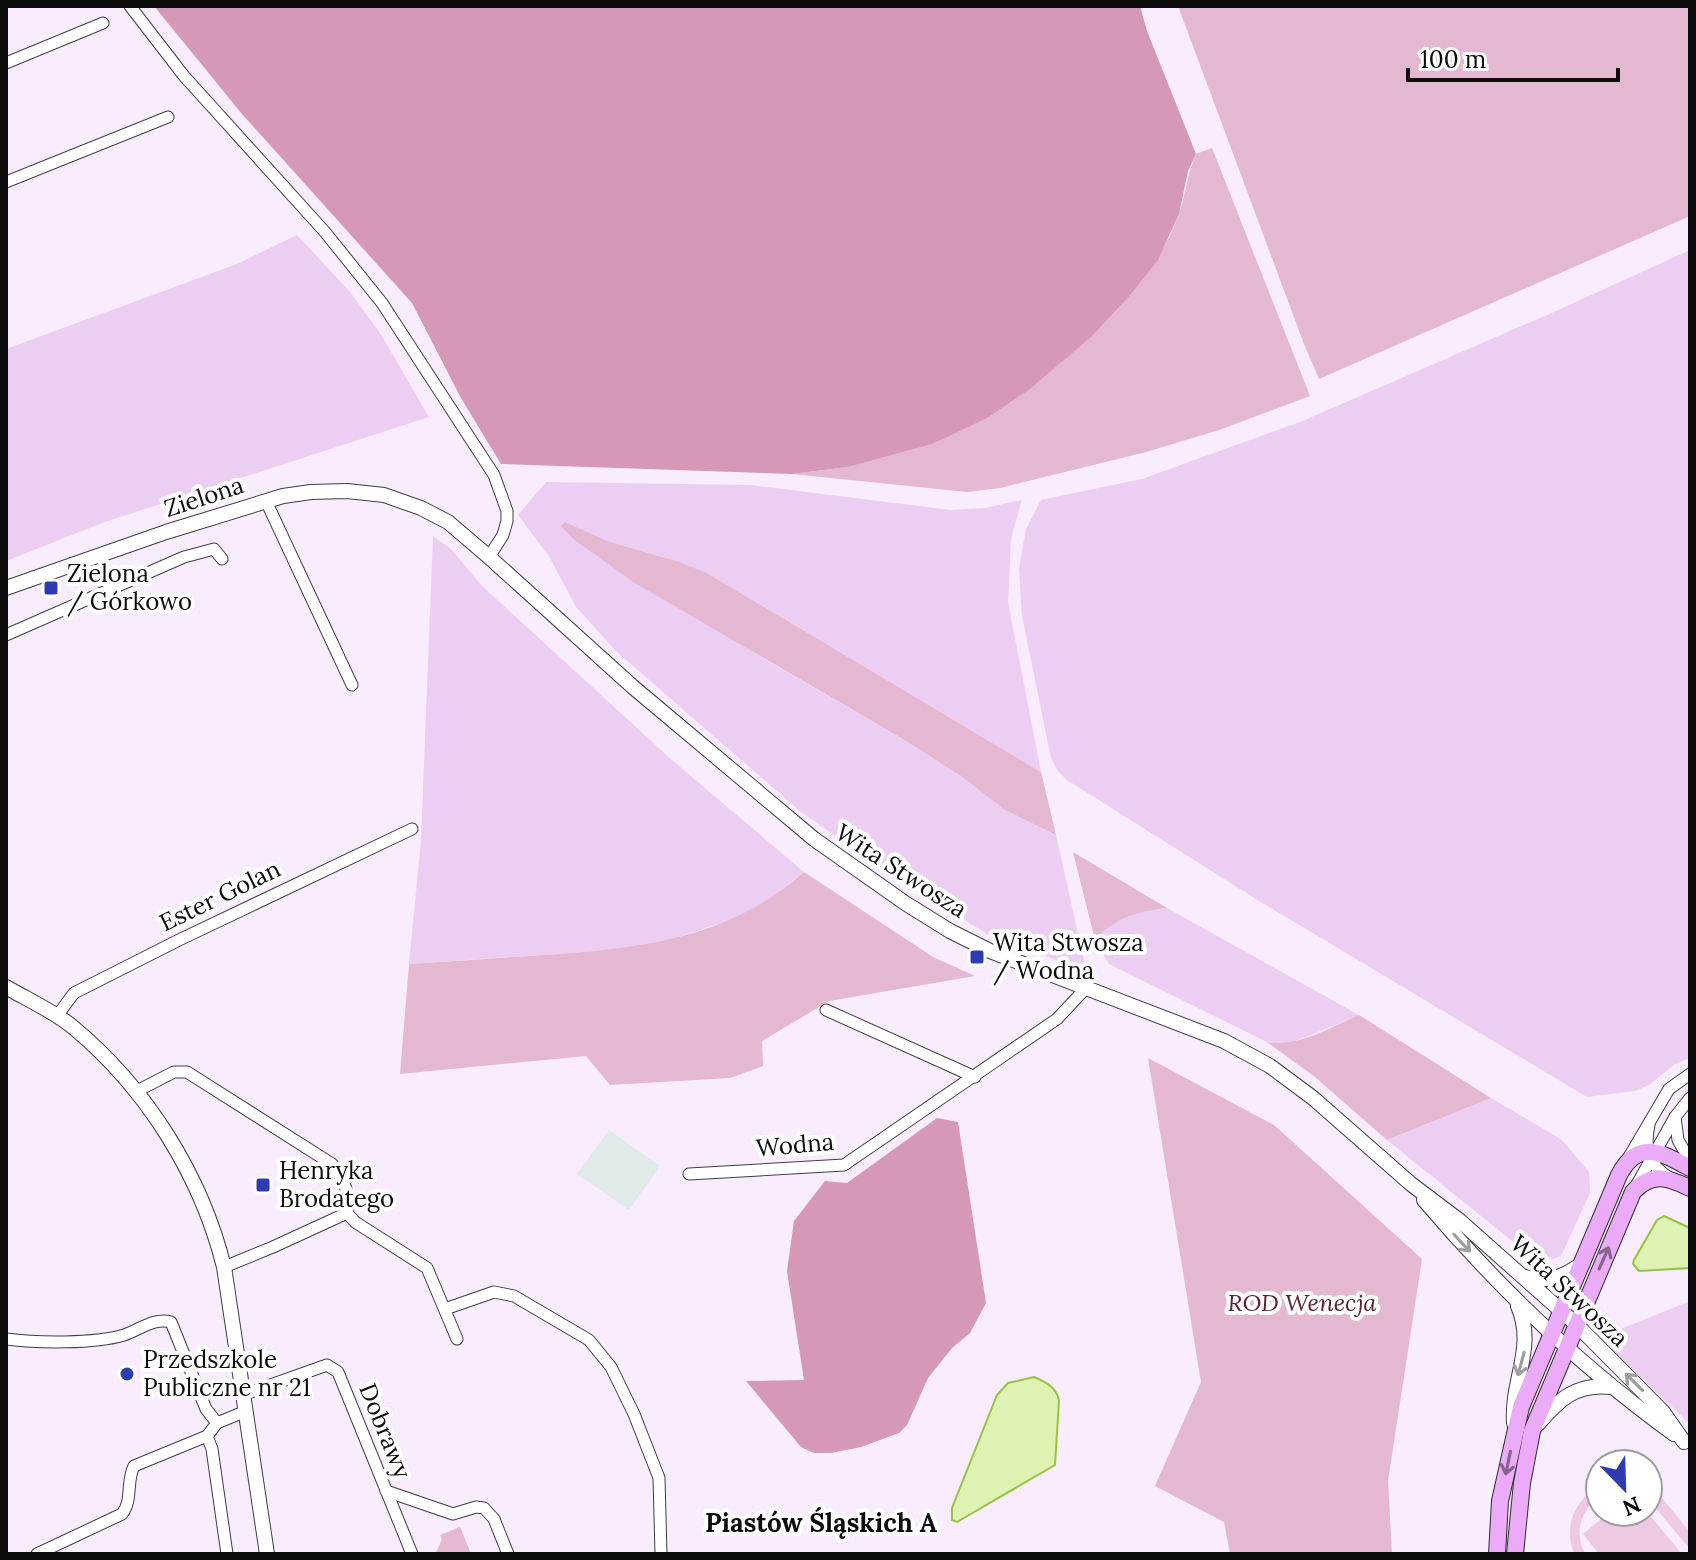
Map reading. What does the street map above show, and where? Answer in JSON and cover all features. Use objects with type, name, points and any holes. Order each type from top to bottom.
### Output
[{"type":"main road","points":[[1497,1554],[1500,1501],[1515,1431],[1531,1378],[1625,1162],[1651,1154],[1690,1168]]},
{"type":"main road","points":[[1515,1554],[1522,1483],[1532,1431],[1633,1192],[1652,1178],[1672,1179],[1690,1188]]},
{"type":"street","points":[[130,6],[184,76],[325,232],[382,303],[494,475],[507,511],[507,521],[503,535],[489,557]]},
{"type":"street","points":[[6,63],[103,23]]},
{"type":"street","points":[[6,182],[168,117]]},
{"type":"street","name":"Zielona","points":[[6,588],[266,501],[311,492],[347,491],[384,495],[421,508]]},
{"type":"street","points":[[266,501],[352,685]]},
{"type":"street","name":"Wita Stwosza","points":[[421,508],[448,522],[633,687],[814,839],[950,931],[990,951],[1224,1041],[1270,1066],[1313,1098],[1411,1184],[1444,1207],[1525,1277],[1656,1405],[1687,1445]]},
{"type":"street","points":[[6,635],[184,557],[214,549],[222,559]]},
{"type":"street","name":"Ester Golan","points":[[57,1016],[74,993],[412,829]]},
{"type":"street","points":[[6,987],[57,1016],[98,1051],[135,1092],[187,1166],[217,1239],[224,1267],[267,1554]]},
{"type":"street","name":"Wodna","points":[[689,1174],[844,1165],[1057,1019],[1086,988]]},
{"type":"street","points":[[826,1010],[975,1077]]},
{"type":"street","points":[[135,1092],[174,1072],[187,1072],[332,1164],[340,1173],[350,1200],[347,1213]]},
{"type":"street","points":[[1625,1162],[1669,1089],[1690,1074]]},
{"type":"street","points":[[1633,1192],[1651,1154],[1690,1098]]},
{"type":"street","points":[[1651,1117],[1646,1142],[1657,1169],[1672,1179]]},
{"type":"street","points":[[1675,1117],[1678,1140],[1690,1161]]},
{"type":"street","name":"Wita Stwosza","points":[[1411,1184],[1454,1235],[1551,1334],[1612,1387],[1687,1445]]},
{"type":"street","points":[[224,1267],[347,1213]]},
{"type":"street","points":[[347,1213],[355,1222],[427,1268],[457,1339]]},
{"type":"street","points":[[1525,1277],[1557,1279],[1583,1263]]},
{"type":"street","points":[[445,1309],[494,1292],[514,1296],[589,1340],[611,1367],[634,1414],[659,1478],[661,1554]]},
{"type":"street","points":[[1515,1298],[1527,1339],[1514,1394],[1515,1431]]},
{"type":"street","points":[[6,1339],[52,1341],[104,1338],[123,1335],[158,1321],[171,1322],[206,1409],[217,1423]]},
{"type":"street","name":"Dobrawy","points":[[245,1394],[327,1365],[338,1372],[412,1554]]},
{"type":"street","points":[[1532,1431],[1552,1408],[1572,1392],[1597,1385],[1612,1387]]},
{"type":"street","points":[[37,1554],[126,1510],[130,1472],[134,1466],[207,1436],[217,1423],[246,1411]]},
{"type":"street","points":[[207,1436],[212,1449],[227,1554]]},
{"type":"street","points":[[386,1491],[453,1514],[476,1507],[484,1508],[494,1519],[508,1554]]},
{"type":"shaded area","points":[[154,6],[1140,6],[1196,154],[1188,171],[1179,214],[1158,260],[1132,293],[1092,336],[1030,389],[987,418],[932,444],[847,467],[792,474],[501,464],[461,398],[412,303],[242,114]]},
{"type":"shaded area","points":[[297,235],[350,292],[380,333],[429,417],[105,522],[6,561],[6,349],[237,264]]},
{"type":"shaded area","points":[[1690,250],[1690,1058],[1675,1064],[1649,1085],[1635,1091],[1587,1097],[1259,901],[1067,780],[1051,758],[1022,616],[1019,569],[1026,529],[1041,500],[1142,479],[1300,422]]},
{"type":"shaded area","points":[[546,482],[750,485],[950,510],[985,508],[1022,500],[1011,538],[1008,602],[1041,772],[707,573],[610,542],[565,522],[573,539],[766,660],[901,738],[961,776],[1005,810],[1056,835],[1085,965],[1069,965],[987,934],[891,874],[801,812],[617,652],[576,607],[550,558],[518,515]]},
{"type":"shaded area","points":[[433,536],[451,549],[482,586],[673,761],[804,872],[770,899],[736,918],[664,942],[585,952],[409,964],[421,840]]},
{"type":"shaded area","points":[[1167,908],[1359,1015],[1294,1042],[1267,1042],[1109,964],[1095,940],[1106,928],[1121,918],[1146,910]]},
{"type":"shaded area","points":[[1491,1098],[1562,1140],[1589,1172],[1590,1193],[1561,1256],[1553,1259],[1517,1245],[1387,1140]]},
{"type":"shaded area","points":[[937,1118],[958,1122],[986,1303],[970,1333],[952,1348],[928,1378],[907,1425],[899,1433],[861,1447],[814,1453],[801,1447],[746,1381],[804,1380],[787,1271],[794,1221],[825,1181],[847,1183]]},
{"type":"shaded area","points":[[609,1130],[660,1166],[629,1210],[577,1174]]},
{"type":"shaded area","points":[[1664,1216],[1690,1228],[1690,1268],[1639,1271],[1633,1264],[1634,1260],[1657,1220]]},
{"type":"shaded area","points":[[1690,1301],[1690,1424],[1611,1349],[1615,1344],[1606,1335]]},
{"type":"shaded area","points":[[1034,1377],[1050,1386],[1059,1400],[1055,1465],[957,1522],[952,1520],[952,1508],[997,1395],[1008,1383]]},
{"type":"shaded area","points":[[1584,1498],[1580,1538],[1585,1554],[1574,1554],[1571,1543],[1571,1523]]},
{"type":"shaded area","points":[[1664,1500],[1690,1532],[1690,1549],[1664,1518]]},
{"type":"shaded area","points":[[1590,1528],[1660,1528],[1682,1554],[1599,1554],[1583,1534]]},
{"type":"green space","points":[[1178,6],[1690,6],[1690,216],[1319,379]]},
{"type":"green space","points":[[1212,148],[1310,396],[1219,430],[1146,452],[1000,488],[967,492],[792,474],[847,467],[1132,293],[1169,237],[1181,208],[1196,154]]},
{"type":"green space","points":[[565,522],[610,542],[707,573],[1041,772],[1056,835],[1005,810],[961,776],[901,738],[635,583],[573,539],[561,526]]},
{"type":"green space","points":[[1073,852],[1167,908],[1127,917],[1110,926],[1095,940]]},
{"type":"green space","points":[[804,872],[933,957],[975,976],[829,1001],[762,1041],[763,1066],[730,1078],[610,1085],[586,1056],[400,1074],[409,964],[648,944],[714,926],[745,912],[775,895]]},
{"type":"green space","points":[[1359,1015],[1491,1098],[1387,1140],[1315,1077],[1267,1042],[1302,1039]]},
{"type":"green space","name":"ROD Wenecja","points":[[1148,1058],[1274,1125],[1422,1259],[1388,1481],[1392,1554],[1230,1554],[1224,1522],[1155,1486],[1201,1382]]},
{"type":"green space","points":[[460,1527],[471,1554],[435,1554],[442,1540],[440,1535]]},
{"type":"place","name":"Zielona / Górkowo","points":[[51,588]]},
{"type":"place","name":"Wita Stwosza / Wodna","points":[[977,957]]},
{"type":"place","name":"Henryka Brodatego","points":[[263,1185]]},
{"type":"place","name":"Przedszkole Publiczne nr 21","points":[[127,1374]]},
{"type":"district","name":"Piastów Śląskich A","points":[[821,1523]]}]
